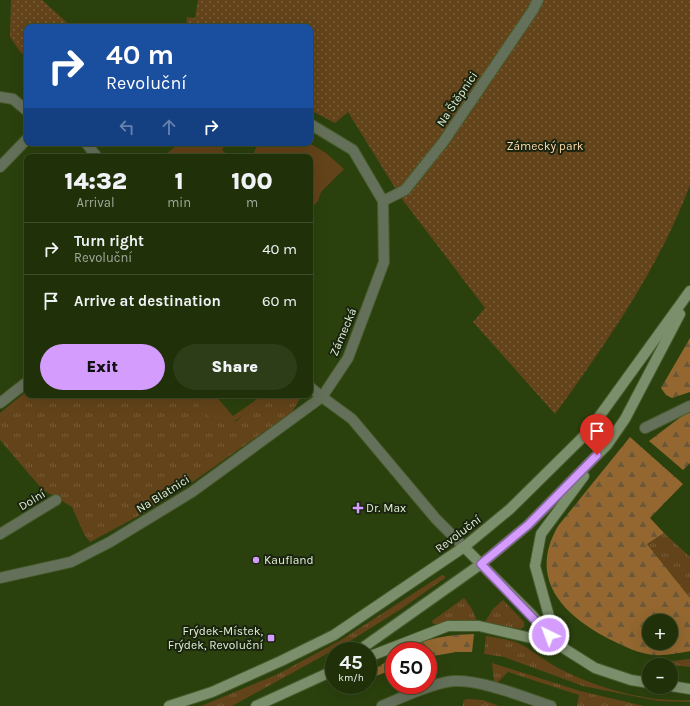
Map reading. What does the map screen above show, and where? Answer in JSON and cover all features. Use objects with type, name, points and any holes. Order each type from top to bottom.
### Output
[{"type":"main road","name":"Revoluční","points":[[169,706],[212,692],[334,635],[464,547],[510,509],[588,432],[690,291]]},
{"type":"main road","points":[[557,644],[534,566],[541,534],[625,419],[690,294]]},
{"type":"main road","points":[[371,642],[481,564],[528,525],[607,445]]},
{"type":"main road","points":[[464,547],[557,644],[595,668],[631,680],[642,682]]},
{"type":"main road","points":[[377,654],[448,626],[479,626],[557,644]]},
{"type":"main road","points":[[256,706],[325,674]]},
{"type":"main road","points":[[678,687],[690,689]]},
{"type":"street","name":"Na Štěpnici","points":[[383,201],[405,190],[444,141],[533,10],[538,0]]},
{"type":"street","points":[[0,97],[13,99],[24,108]]},
{"type":"street","name":"Zámecká","points":[[313,126],[353,150],[383,201],[384,262],[348,358],[322,397]]},
{"type":"street","points":[[0,167],[24,142]]},
{"type":"street","points":[[88,146],[95,154]]},
{"type":"street","points":[[0,403],[24,384]]},
{"type":"street","points":[[313,390],[352,419],[436,519],[464,547]]},
{"type":"street","name":"Na Blatnici","points":[[0,578],[71,562],[110,542],[192,492],[322,397]]},
{"type":"street","points":[[645,428],[690,406]]},
{"type":"street","name":"Dolní","points":[[0,534],[56,500]]},
{"type":"street","points":[[382,706],[415,692],[454,681],[493,687],[551,706]]},
{"type":"green space","points":[[11,0],[42,0],[69,24],[24,24],[24,54],[21,53],[10,37]]},
{"type":"green space","name":"Zámecký park","points":[[198,0],[690,0],[690,185],[663,246],[630,304],[594,360],[555,414],[473,322],[485,308],[402,199],[348,112],[335,123],[313,112],[313,24],[186,24],[187,17],[195,18]]},
{"type":"green space","points":[[313,145],[326,153],[344,169],[321,192],[318,201],[313,207],[313,154],[253,154],[257,146]]},
{"type":"green space","points":[[176,146],[224,146],[222,150],[227,154],[166,154]]},
{"type":"green space","points":[[690,338],[690,392],[672,398],[666,395],[661,388]]},
{"type":"green space","points":[[24,393],[24,398],[194,398],[212,419],[237,421],[260,398],[300,398],[292,412],[194,481],[142,514],[90,542],[84,534],[72,507],[42,489],[0,440],[0,413]]},
{"type":"green space","points":[[193,398],[218,398],[233,416],[260,398],[240,418],[227,423],[219,423],[203,411]]},
{"type":"green space","points":[[690,410],[690,463],[683,470],[649,441]]},
{"type":"green space","points":[[630,437],[683,484],[650,518],[664,533],[647,544],[690,598],[690,651],[658,655],[637,651],[616,642],[579,620],[565,608],[555,594],[549,579],[547,563],[549,545],[558,526]]},
{"type":"green space","points":[[664,533],[690,557],[690,598],[647,544]]},
{"type":"green space","points":[[442,575],[445,576],[445,578],[401,609],[350,641],[337,642]]},
{"type":"green space","points":[[464,598],[472,609],[477,621],[433,624],[432,621]]},
{"type":"green space","points":[[503,600],[524,622],[524,627],[520,629],[485,622],[493,609]]},
{"type":"green space","points":[[474,634],[472,652],[456,652],[437,655],[437,642],[423,642],[438,638]]},
{"type":"green space","points":[[486,636],[518,643],[560,669],[591,683],[623,693],[656,699],[690,700],[690,702],[658,701],[583,686],[504,657],[484,654]]},
{"type":"green space","points":[[325,649],[325,655],[232,706],[201,706],[276,675]]},
{"type":"green space","points":[[690,659],[690,667],[678,666],[678,660]]},
{"type":"green space","points":[[385,663],[385,672],[377,676],[377,667]]},
{"type":"green space","points":[[492,663],[580,691],[644,706],[577,706],[579,695],[508,672],[497,683],[494,681]]},
{"type":"green space","points":[[467,699],[483,700],[499,706],[463,706],[463,701]]},
{"type":"place","name":"Dr. Max","points":[[358,508]]},
{"type":"place","name":"Kaufland","points":[[256,560]]},
{"type":"place","name":"Frýdek-Místek, Frýdek, Revoluční","points":[[271,638]]},
{"type":"route","points":[[549,635],[481,564],[528,525],[597,455]]}]
